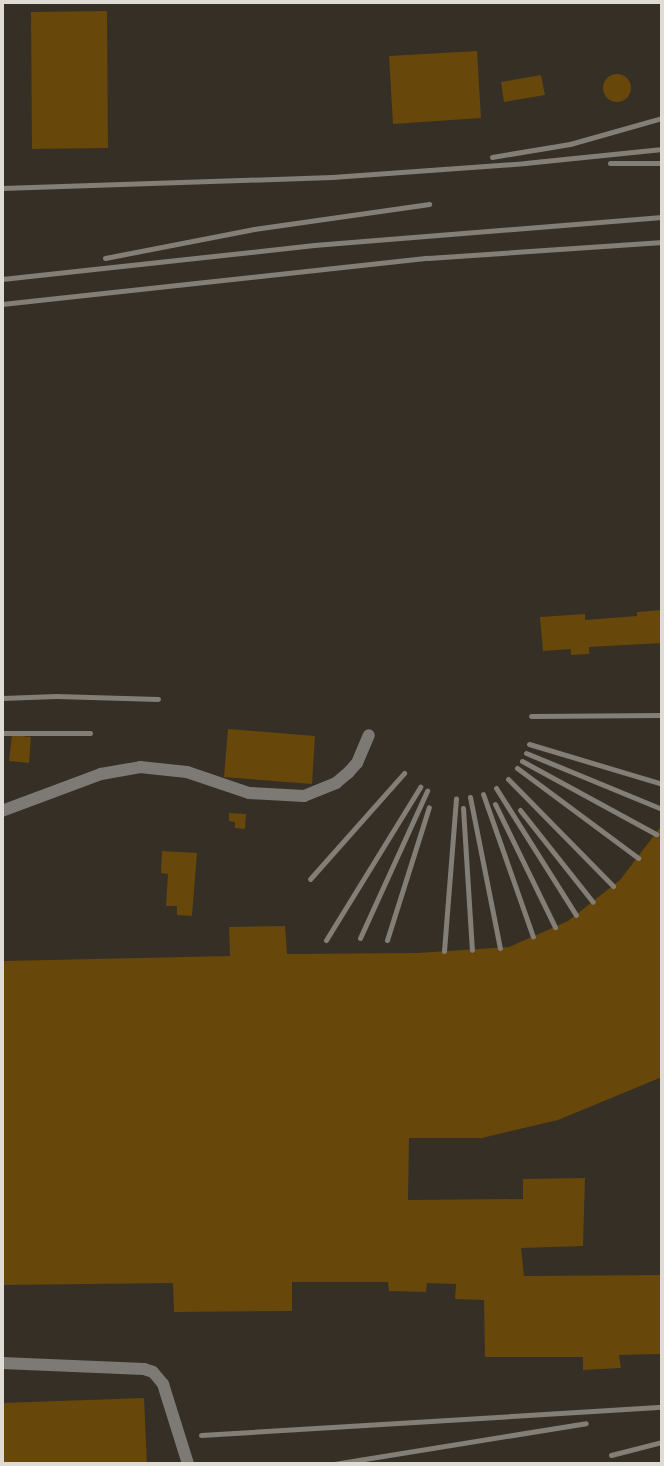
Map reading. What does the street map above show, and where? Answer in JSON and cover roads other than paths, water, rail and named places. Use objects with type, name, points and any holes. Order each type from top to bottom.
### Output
[{"type":"lane","points":[[2,811],[101,774],[139,767],[187,772],[249,793],[304,796],[336,783],[358,764],[369,735]]},
{"type":"lane","points":[[2,1363],[144,1369],[153,1372],[163,1384],[188,1464]]},
{"type":"railway","points":[[492,157],[570,144],[662,118]]},
{"type":"railway","points":[[2,188],[332,177],[525,163],[662,149]]},
{"type":"railway","points":[[610,163],[662,163]]},
{"type":"railway","points":[[105,258],[254,229],[429,204]]},
{"type":"railway","points":[[2,279],[314,245],[662,217]]},
{"type":"railway","points":[[2,304],[428,258],[662,242]]},
{"type":"railway","points":[[2,698],[56,696],[158,699]]},
{"type":"railway","points":[[531,716],[662,715]]},
{"type":"railway","points":[[2,733],[90,733]]},
{"type":"railway","points":[[529,744],[662,784]]},
{"type":"railway","points":[[526,753],[662,809]]},
{"type":"railway","points":[[522,761],[656,834]]},
{"type":"railway","points":[[517,768],[638,858]]},
{"type":"railway","points":[[310,879],[404,773]]},
{"type":"railway","points":[[508,779],[613,886]]},
{"type":"railway","points":[[326,940],[420,787]]},
{"type":"railway","points":[[496,788],[576,915]]},
{"type":"railway","points":[[360,938],[427,791]]},
{"type":"railway","points":[[483,794],[533,937]]},
{"type":"railway","points":[[470,797],[500,948]]},
{"type":"railway","points":[[444,951],[456,798]]},
{"type":"railway","points":[[495,804],[555,927]]},
{"type":"railway","points":[[387,940],[429,807]]},
{"type":"railway","points":[[463,808],[472,950]]},
{"type":"railway","points":[[520,810],[593,902]]},
{"type":"railway","points":[[201,1435],[662,1407]]},
{"type":"railway","points":[[334,1464],[586,1423]]},
{"type":"railway","points":[[611,1455],[662,1442]]}]
